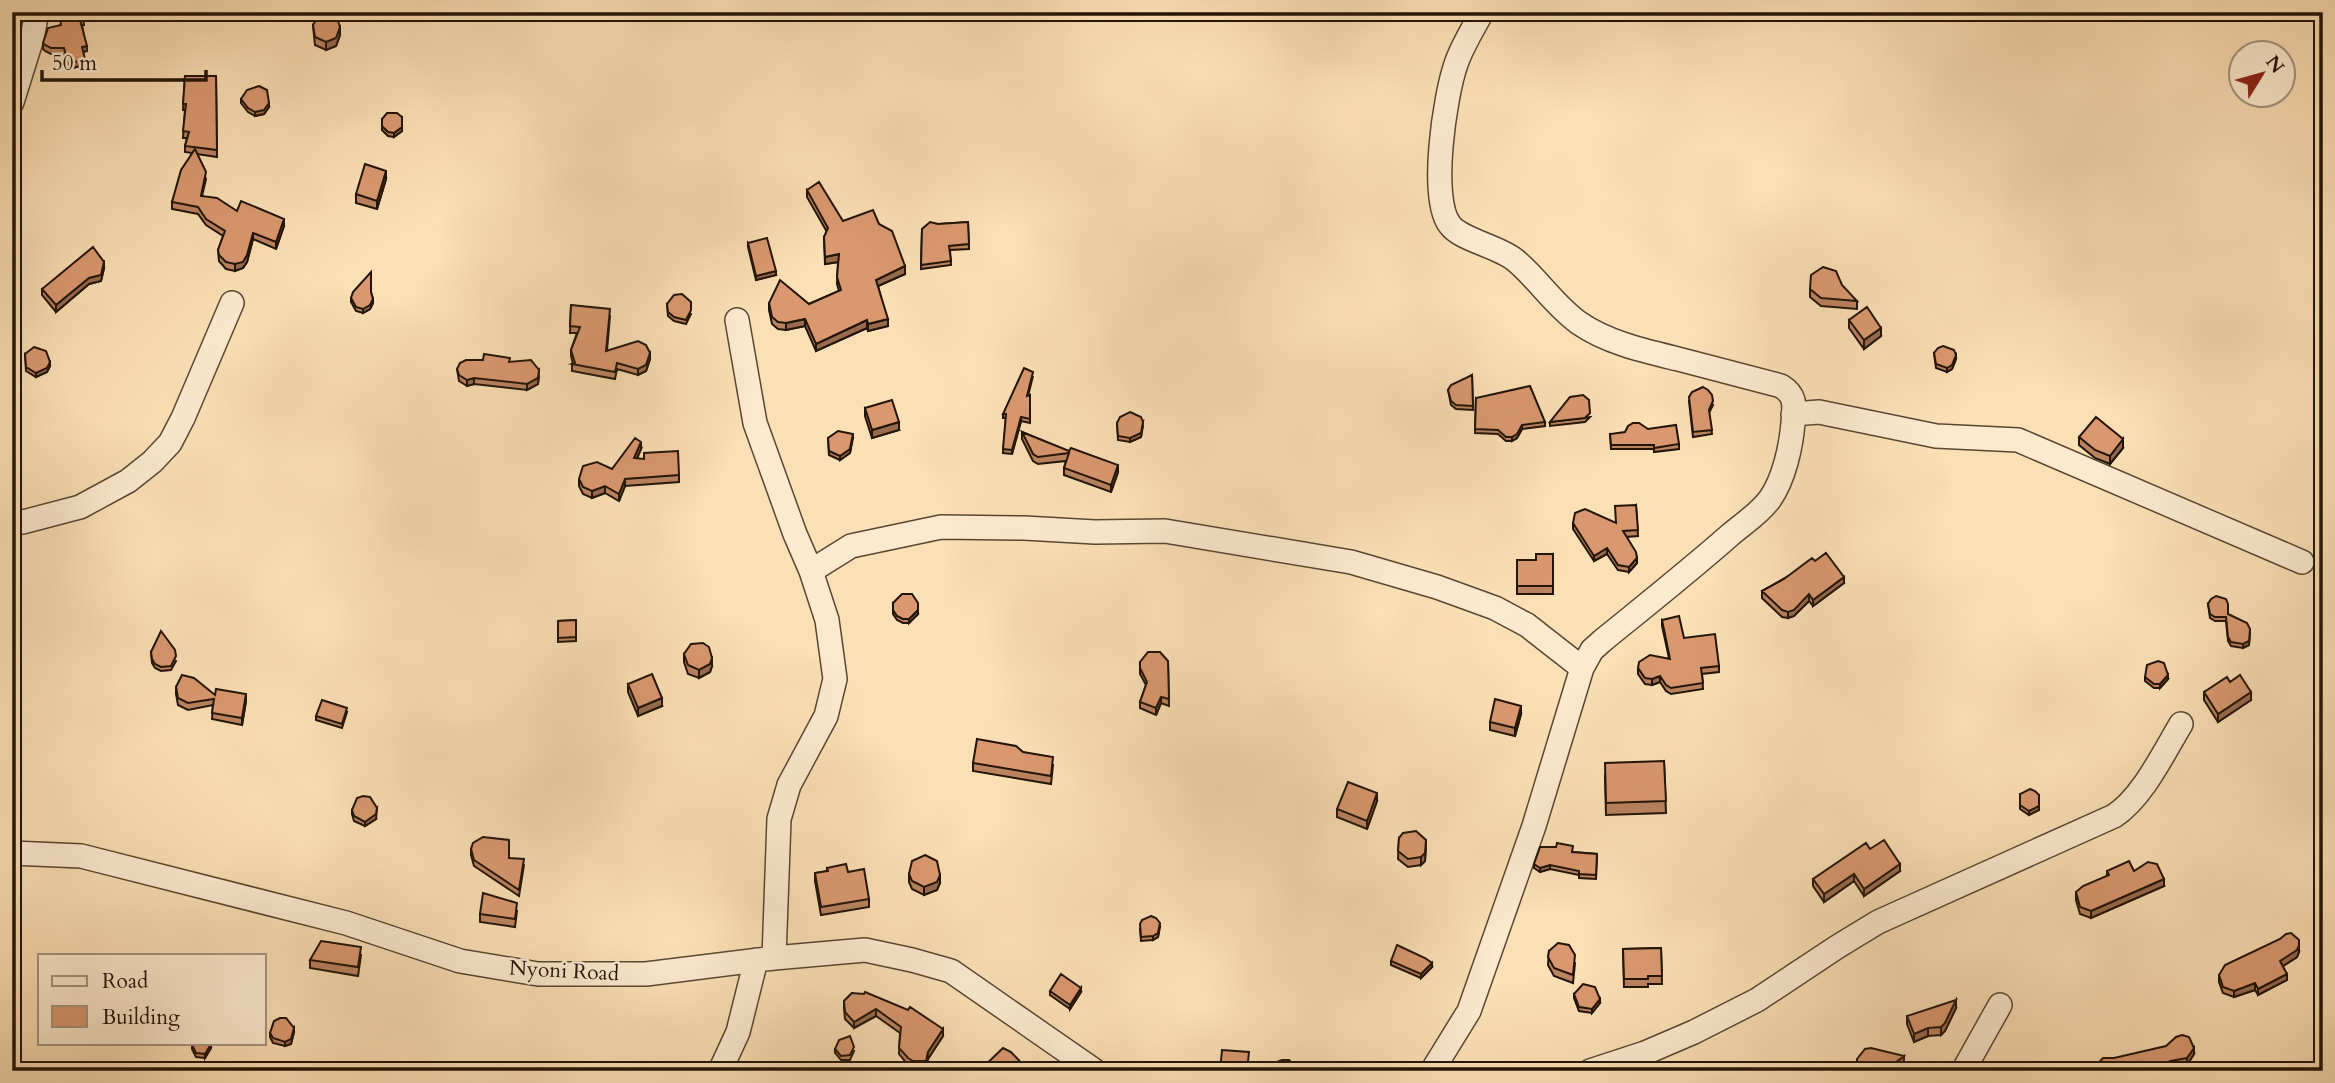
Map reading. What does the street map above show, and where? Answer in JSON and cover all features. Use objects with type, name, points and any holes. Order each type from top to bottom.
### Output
[{"type":"street","points":[[12,102],[37,12]]},
{"type":"street","points":[[1432,1071],[1469,1010],[1534,826],[1582,668],[1592,650],[1602,641],[1757,514],[1778,485],[1788,450],[1795,409],[1792,394],[1781,386],[1641,350],[1598,334],[1561,308],[1514,260],[1451,227],[1444,215],[1440,195],[1446,102],[1457,61],[1482,12]]},
{"type":"street","points":[[12,521],[23,522],[80,507],[128,481],[152,462],[170,443],[183,418],[232,303]]},
{"type":"street","points":[[720,1071],[738,1032],[765,959],[779,819],[789,785],[826,716],[835,679],[827,620],[755,423],[737,320]]},
{"type":"street","points":[[1793,414],[1819,412],[1937,436],[2018,440],[2302,562]]},
{"type":"street","points":[[811,571],[851,546],[942,527],[1024,527],[1096,532],[1165,530],[1351,562],[1437,587],[1495,608],[1527,625],[1582,668]]},
{"type":"street","points":[[1590,1071],[1645,1053],[1694,1032],[1757,1000],[1878,922],[2127,808],[2181,724]]},
{"type":"street","name":"Nyoni Road","points":[[12,853],[81,856],[345,923],[460,961],[538,974],[646,974],[864,950],[951,971],[1095,1071]]},
{"type":"street","points":[[1963,1071],[2000,1005]]},
{"type":"building","points":[[60,12],[83,12],[84,19],[80,20],[87,46],[82,47],[85,59],[68,64],[64,48],[51,48],[43,43],[48,28],[61,25]]},
{"type":"building","points":[[321,12],[327,12],[338,21],[340,27],[336,38],[326,42],[315,37],[313,25]]},
{"type":"building","points":[[185,76],[216,76],[217,150],[185,146],[189,132],[183,131]]},
{"type":"building","points":[[259,86],[267,90],[269,103],[264,110],[255,112],[241,99],[247,90]]},
{"type":"building","points":[[387,113],[397,113],[402,117],[402,127],[394,133],[388,132],[382,126],[382,119]]},
{"type":"building","points":[[195,149],[206,172],[201,196],[217,198],[237,211],[241,201],[284,219],[276,242],[253,233],[243,262],[226,262],[218,250],[225,231],[206,219],[198,207],[172,202],[181,170]]},
{"type":"building","points":[[365,164],[386,171],[377,201],[356,194]]},
{"type":"building","points":[[819,182],[843,221],[873,210],[879,224],[892,231],[905,266],[876,280],[888,319],[868,324],[867,320],[816,344],[805,319],[778,322],[772,317],[769,303],[780,280],[809,304],[841,290],[837,277],[839,254],[825,257],[824,237],[828,228],[807,190]]},
{"type":"building","points":[[930,222],[968,222],[969,244],[949,246],[951,261],[921,265],[922,229]]},
{"type":"building","points":[[767,238],[776,271],[756,276],[748,243]]},
{"type":"building","points":[[93,247],[104,262],[101,275],[89,278],[56,305],[42,289]]},
{"type":"building","points":[[1823,267],[1836,271],[1842,285],[1857,301],[1821,298],[1810,289],[1811,275]]},
{"type":"building","points":[[371,272],[373,299],[370,305],[363,309],[356,307],[351,298],[353,292]]},
{"type":"building","points":[[682,294],[691,302],[691,310],[686,320],[674,317],[668,312],[667,304],[674,295]]},
{"type":"building","points":[[571,305],[610,309],[606,351],[638,341],[646,345],[650,353],[646,365],[638,369],[617,363],[615,372],[572,364],[575,363],[571,350],[580,327],[570,326]]},
{"type":"building","points":[[1867,307],[1881,328],[1864,340],[1849,320]]},
{"type":"building","points":[[1943,346],[1954,350],[1956,355],[1952,365],[1947,368],[1936,364],[1934,353]]},
{"type":"building","points":[[34,347],[46,351],[50,362],[47,368],[36,373],[26,367],[25,354]]},
{"type":"building","points":[[484,354],[510,358],[509,362],[531,360],[539,370],[538,378],[527,384],[474,378],[467,380],[459,375],[457,369],[460,363],[466,360],[483,360]]},
{"type":"building","points":[[1024,368],[1033,372],[1027,396],[1030,395],[1030,419],[1021,417],[1012,450],[1003,449],[1006,414],[1003,414]]},
{"type":"building","points":[[1472,375],[1473,406],[1456,405],[1451,401],[1448,390],[1451,385]]},
{"type":"building","points":[[1530,386],[1545,422],[1522,425],[1512,437],[1506,437],[1498,430],[1475,429],[1476,398]]},
{"type":"building","points":[[1703,387],[1712,395],[1713,401],[1709,410],[1712,430],[1693,432],[1689,397],[1692,392]]},
{"type":"building","points":[[1583,395],[1589,400],[1590,413],[1585,418],[1550,422],[1570,397]]},
{"type":"building","points":[[892,400],[899,422],[872,430],[865,408]]},
{"type":"building","points":[[1130,412],[1141,417],[1141,433],[1130,438],[1118,436],[1117,423],[1120,417]]},
{"type":"building","points":[[2096,417],[2123,439],[2110,456],[2095,450],[2079,437]]},
{"type":"building","points":[[1633,423],[1639,423],[1648,429],[1676,425],[1679,444],[1654,448],[1654,445],[1611,445],[1610,434],[1625,432]]},
{"type":"building","points":[[838,431],[853,434],[850,449],[840,456],[829,451],[828,438]]},
{"type":"building","points":[[1022,432],[1069,451],[1071,448],[1118,465],[1111,485],[1064,468],[1069,453],[1038,457],[1033,454]]},
{"type":"building","points":[[635,438],[641,442],[634,458],[644,459],[644,453],[678,451],[679,475],[625,479],[619,494],[605,486],[592,491],[583,487],[579,479],[583,466],[597,462],[612,469]]},
{"type":"building","points":[[1636,505],[1638,530],[1623,531],[1637,558],[1629,567],[1618,565],[1607,548],[1594,556],[1573,523],[1575,513],[1585,509],[1616,523],[1615,506]]},
{"type":"building","points":[[1826,553],[1844,577],[1813,600],[1809,594],[1794,610],[1788,612],[1782,610],[1762,591],[1784,579],[1812,558],[1815,561]]},
{"type":"building","points":[[1536,554],[1553,554],[1553,586],[1517,586],[1517,560],[1536,560]]},
{"type":"building","points":[[902,594],[912,594],[918,603],[918,610],[909,619],[897,616],[893,610],[893,603]]},
{"type":"building","points":[[2216,596],[2226,599],[2228,614],[2247,623],[2250,629],[2249,641],[2243,644],[2231,642],[2226,617],[2210,614],[2208,604]]},
{"type":"building","points":[[1679,616],[1684,638],[1715,634],[1719,666],[1701,668],[1703,683],[1671,688],[1660,676],[1645,678],[1638,668],[1639,662],[1650,655],[1670,659],[1662,620]]},
{"type":"building","points":[[576,620],[576,637],[558,638],[558,621]]},
{"type":"building","points":[[161,631],[175,650],[176,656],[171,666],[161,667],[152,659],[151,652]]},
{"type":"building","points":[[703,643],[709,647],[712,658],[710,664],[699,670],[688,665],[684,654],[691,644]]},
{"type":"building","points":[[1148,652],[1160,652],[1168,661],[1169,699],[1161,697],[1156,708],[1140,702],[1147,682],[1140,662]]},
{"type":"building","points":[[2158,661],[2164,663],[2168,675],[2160,684],[2154,684],[2145,677],[2147,665]]},
{"type":"building","points":[[652,674],[662,698],[638,708],[628,684]]},
{"type":"building","points":[[182,675],[194,678],[215,695],[216,689],[246,694],[242,718],[212,713],[214,699],[188,703],[178,698],[176,687]]},
{"type":"building","points":[[2240,675],[2251,692],[2218,714],[2204,692],[2227,677],[2230,682]]},
{"type":"building","points":[[1495,699],[1521,706],[1515,728],[1490,722]]},
{"type":"building","points":[[322,700],[347,708],[342,724],[316,716]]},
{"type":"building","points":[[977,739],[1016,746],[1023,752],[1053,757],[1051,776],[973,763]]},
{"type":"building","points":[[1664,761],[1666,801],[1606,803],[1605,763]]},
{"type":"building","points":[[1348,782],[1377,793],[1367,821],[1337,809]]},
{"type":"building","points":[[2030,789],[2039,795],[2039,806],[2029,811],[2020,805],[2020,794]]},
{"type":"building","points":[[370,797],[377,808],[376,814],[365,822],[354,816],[352,810],[357,798]]},
{"type":"building","points":[[1416,831],[1426,840],[1425,853],[1421,857],[1408,859],[1398,851],[1399,838],[1403,833]]},
{"type":"building","points":[[483,837],[509,840],[509,858],[524,859],[519,890],[474,860],[471,849],[473,843]]},
{"type":"building","points":[[1884,840],[1900,864],[1864,889],[1854,874],[1824,894],[1813,879],[1866,843],[1870,849]]},
{"type":"building","points":[[1557,843],[1573,846],[1572,852],[1597,854],[1596,875],[1579,874],[1579,871],[1550,865],[1540,868],[1534,864],[1540,847],[1556,847]]},
{"type":"building","points":[[925,855],[937,861],[940,875],[937,882],[924,887],[912,881],[909,874],[912,861]]},
{"type":"building","points":[[2129,861],[2134,871],[2148,862],[2157,864],[2164,879],[2091,911],[2080,907],[2076,892],[2083,886],[2109,875],[2107,871]]},
{"type":"building","points":[[846,864],[848,872],[864,869],[869,899],[821,907],[815,873]]},
{"type":"building","points":[[483,893],[517,903],[515,919],[480,914]]},
{"type":"building","points":[[1151,916],[1160,923],[1158,933],[1141,937],[1140,924]]},
{"type":"building","points":[[2291,933],[2299,940],[2299,945],[2297,950],[2280,961],[2287,974],[2258,989],[2255,983],[2234,991],[2223,987],[2219,975],[2225,965]]},
{"type":"building","points":[[321,941],[361,947],[358,967],[310,960]]},
{"type":"building","points":[[1558,943],[1569,945],[1575,955],[1573,975],[1554,968],[1548,957],[1549,951]]},
{"type":"building","points":[[1397,945],[1432,963],[1421,974],[1391,961]]},
{"type":"building","points":[[1661,948],[1662,976],[1624,979],[1623,949]]},
{"type":"building","points":[[1061,974],[1081,988],[1070,1005],[1050,991]]},
{"type":"building","points":[[1583,984],[1595,987],[1600,999],[1592,1009],[1579,1007],[1574,994]]},
{"type":"building","points":[[865,992],[908,1010],[910,1007],[943,1029],[928,1052],[926,1061],[913,1061],[908,1058],[899,1048],[901,1027],[876,1009],[854,1022],[845,1012],[844,1001],[852,993]]},
{"type":"building","points":[[1956,1000],[1941,1027],[1928,1028],[1914,1034],[1907,1016]]},
{"type":"building","points":[[286,1018],[294,1028],[291,1039],[285,1042],[273,1038],[270,1033],[274,1021]]},
{"type":"building","points":[[2182,1035],[2189,1037],[2194,1048],[2187,1058],[2170,1061],[2172,1071],[2130,1071],[2129,1067],[2124,1071],[2095,1071],[2103,1058],[2166,1046]]},
{"type":"building","points":[[850,1036],[854,1047],[850,1055],[841,1056],[835,1049],[839,1040]]},
{"type":"building","points":[[211,1044],[205,1054],[196,1053],[192,1045]]},
{"type":"building","points":[[1003,1048],[1011,1052],[1029,1071],[979,1071]]},
{"type":"building","points":[[1865,1049],[1904,1056],[1884,1071],[1860,1071],[1857,1059]]},
{"type":"building","points":[[1222,1050],[1249,1052],[1247,1071],[1220,1071]]},
{"type":"building","points":[[1289,1060],[1300,1071],[1265,1071],[1269,1065]]}]
